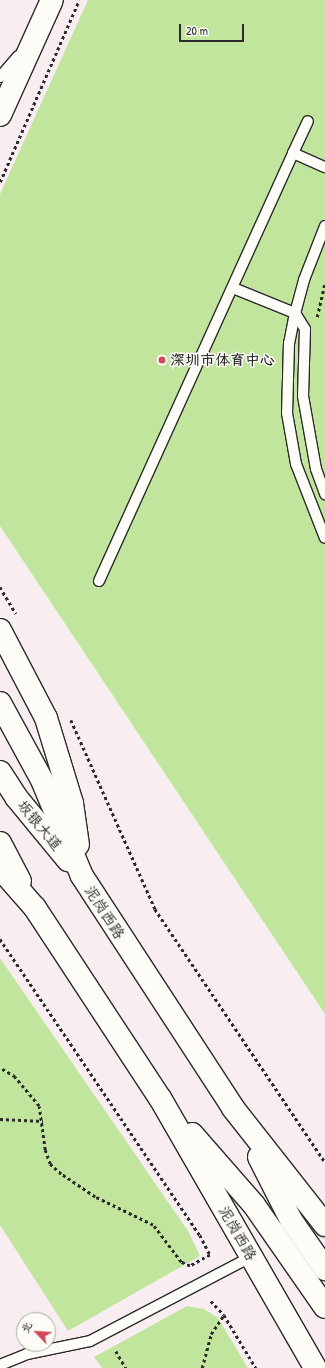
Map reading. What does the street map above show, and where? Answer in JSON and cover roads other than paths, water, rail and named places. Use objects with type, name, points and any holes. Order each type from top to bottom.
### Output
[{"type":"main road","points":[[0,115],[52,0]]},
{"type":"main road","points":[[0,630],[46,718],[72,803],[82,876]]},
{"type":"main road","name":"泥岗西路","points":[[0,703],[42,780],[82,876],[233,1108],[291,1220],[325,1269]]},
{"type":"main road","name":"坂银大道","points":[[0,772],[16,797],[82,876]]},
{"type":"main road","points":[[0,843],[35,908]]},
{"type":"main road","name":"泥岗西路","points":[[0,868],[35,908],[160,1098],[315,1368]]},
{"type":"main road","name":"泥岗西路","points":[[160,1098],[254,1206],[325,1307]]},
{"type":"main road","name":"泥岗西路","points":[[233,1108],[321,1213]]},
{"type":"lane","points":[[0,77],[34,40]]},
{"type":"lane","points":[[99,582],[308,121]]},
{"type":"lane","points":[[293,153],[325,167]]},
{"type":"lane","points":[[325,226],[304,280],[295,313],[289,343],[287,413],[296,464],[325,538]]},
{"type":"lane","points":[[233,288],[295,313],[305,329],[303,396],[316,469],[325,494]]},
{"type":"lane","points":[[0,1365],[28,1354],[90,1341],[251,1257]]},
{"type":"place","name":"深圳市体育中心","points":[[162,360]]}]
